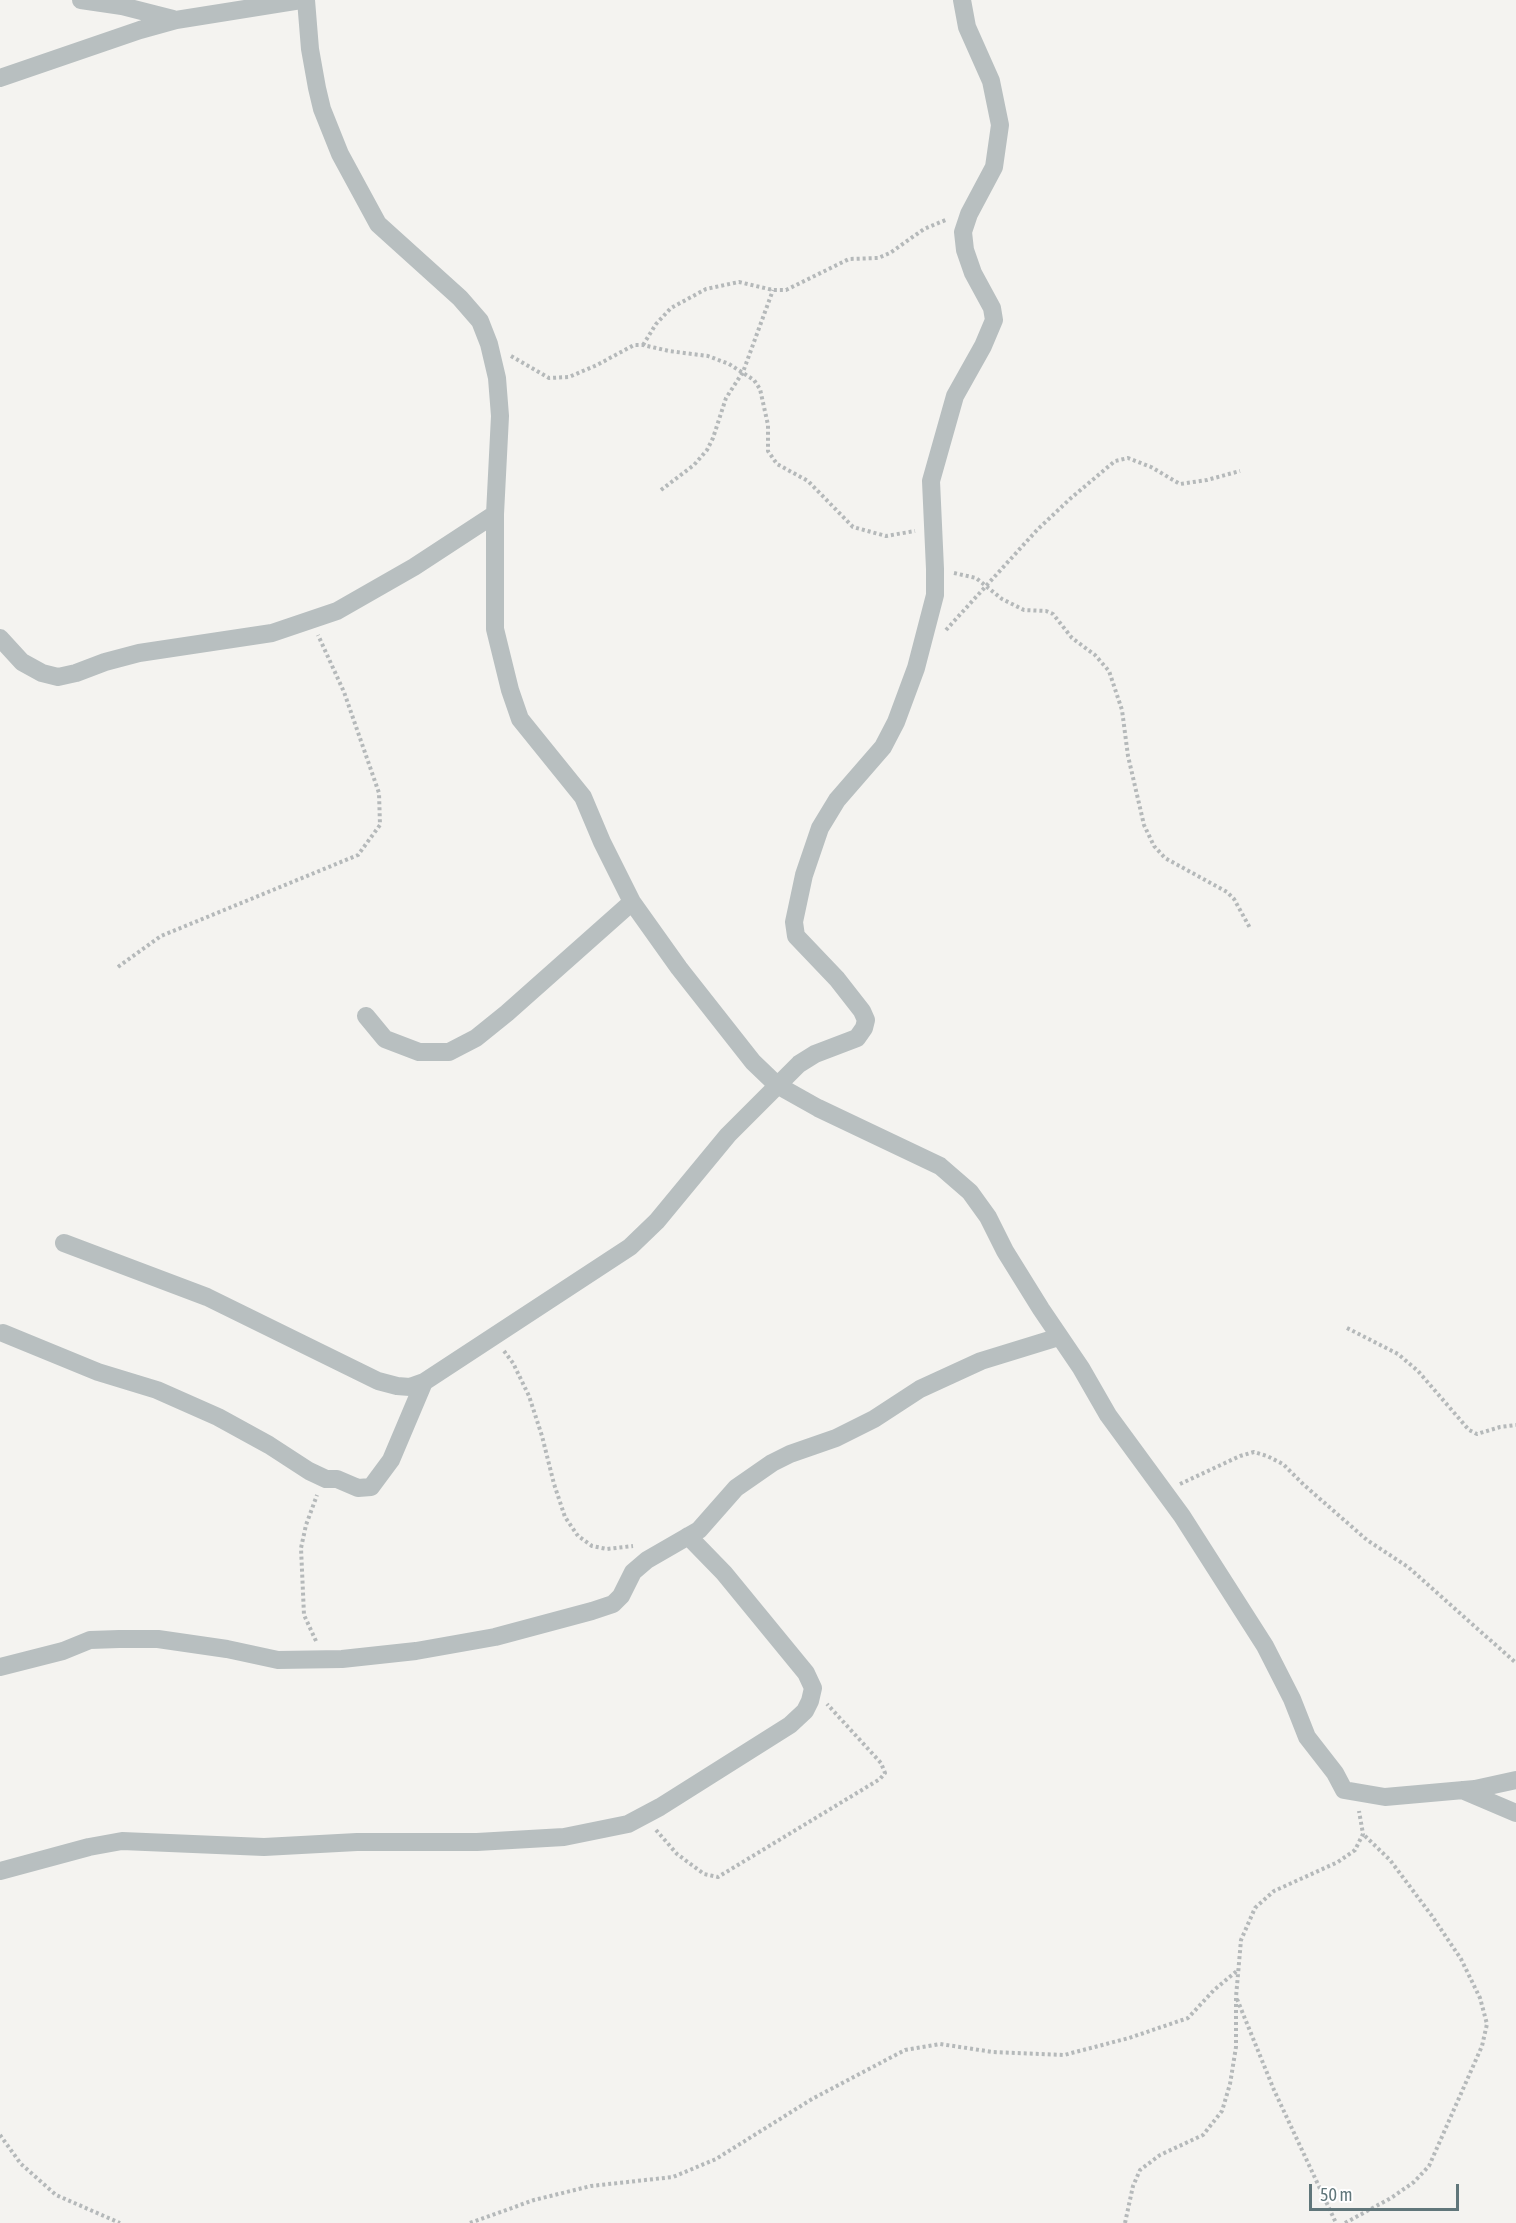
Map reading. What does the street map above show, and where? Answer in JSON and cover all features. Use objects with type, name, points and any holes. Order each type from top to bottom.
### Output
[{"type":"street","points":[[81,0],[122,6],[176,20]]},
{"type":"street","points":[[0,78],[176,20],[301,0]]},
{"type":"street","points":[[306,0],[310,49],[317,88],[329,127],[351,174],[378,224],[460,298],[480,321],[489,344],[497,378],[500,416],[495,514],[495,629],[510,690],[520,719],[583,797],[602,842],[632,902],[733,1037],[753,1062],[777,1085],[818,1108],[940,1166],[970,1192],[988,1217],[1005,1251],[1081,1368],[1108,1415],[1182,1516],[1265,1646],[1292,1699],[1307,1737],[1335,1773],[1344,1790],[1385,1797],[1462,1790],[1516,1780]]},
{"type":"street","points":[[64,1243],[207,1297],[378,1381],[410,1387],[424,1382],[630,1247],[657,1221],[728,1135],[799,1064],[815,1054],[857,1038],[866,1020],[862,1011],[837,979],[796,936],[794,922],[804,875],[820,828],[837,800],[883,747],[896,722],[916,668],[935,595],[931,481],[952,406],[994,320],[992,308],[973,273],[965,250],[963,232],[971,210],[994,167],[1000,125],[991,81],[967,27],[962,0]]},
{"type":"street","points":[[0,638],[21,662],[42,673],[58,677],[139,653],[272,633],[337,611],[414,567],[495,514]]},
{"type":"street","points":[[366,1016],[385,1039],[419,1052],[449,1052],[476,1038],[507,1013],[632,902]]},
{"type":"street","points":[[3,1333],[98,1372],[157,1390],[218,1417],[269,1445],[309,1471],[326,1479],[337,1479],[358,1488],[371,1487],[391,1461],[424,1382]]},
{"type":"street","points":[[0,1667],[63,1651],[90,1640],[158,1640],[226,1648],[278,1660],[327,1659],[416,1651],[495,1637],[592,1611],[612,1604],[621,1596],[633,1572],[647,1560],[699,1530],[736,1488],[772,1462],[836,1438],[874,1419],[920,1389],[981,1361],[1059,1336]]},
{"type":"street","points":[[0,1871],[89,1847],[122,1841],[264,1847],[357,1842],[499,1841],[564,1837],[628,1824],[790,1725],[805,1712],[813,1688],[806,1673],[780,1641],[724,1573],[688,1536]]},
{"type":"street","points":[[1462,1790],[1516,1813]]},
{"type":"path","points":[[644,345],[656,324],[671,308],[706,289],[739,282],[773,290],[786,290],[849,259],[878,258],[890,253],[924,229],[971,210]]},
{"type":"path","points":[[661,490],[694,465],[713,438],[726,399],[742,372],[773,290]]},
{"type":"path","points":[[489,344],[549,378],[569,377],[634,345],[708,356],[729,364],[754,380],[760,389],[768,425],[768,451],[777,464],[808,480],[853,527],[886,536],[932,528]]},
{"type":"path","points":[[945,631],[1037,530],[1114,461],[1128,458],[1151,467],[1180,484],[1207,480],[1240,471]]},
{"type":"path","points":[[935,569],[976,578],[1002,599],[1024,610],[1046,611],[1053,614],[1072,638],[1095,655],[1109,671],[1122,710],[1128,756],[1144,825],[1154,846],[1165,858],[1227,892],[1234,899],[1250,928]]},
{"type":"path","points":[[118,967],[161,936],[358,855],[380,825],[379,793],[344,692],[312,620]]},
{"type":"path","points":[[1347,1328],[1398,1354],[1418,1371],[1469,1430],[1477,1434],[1516,1425]]},
{"type":"path","points":[[492,1336],[513,1363],[529,1396],[565,1517],[578,1536],[592,1546],[607,1548],[639,1546]]},
{"type":"path","points":[[1164,1491],[1240,1456],[1254,1452],[1267,1456],[1283,1464],[1310,1491],[1367,1540],[1408,1567],[1516,1663]]},
{"type":"path","points":[[326,1479],[315,1500],[301,1548],[304,1615],[327,1659]]},
{"type":"path","points":[[643,1816],[677,1854],[704,1874],[717,1876],[880,1779],[885,1773],[881,1763],[813,1688]]},
{"type":"path","points":[[1125,2223],[1132,2186],[1140,2170],[1161,2155],[1203,2135],[1222,2111],[1230,2084],[1236,2047],[1236,1997],[1241,1940],[1255,1908],[1274,1891],[1338,1862],[1355,1850],[1363,1834],[1360,1815],[1352,1792]]},
{"type":"path","points":[[1345,2223],[1399,2193],[1429,2166],[1482,2046],[1487,2024],[1480,1998],[1461,1959],[1390,1860],[1363,1834]]},
{"type":"path","points":[[470,2223],[534,2200],[591,2186],[672,2177],[717,2159],[812,2099],[905,2050],[940,2044],[993,2052],[1064,2055],[1129,2038],[1188,2018],[1214,1990],[1238,1970]]},
{"type":"path","points":[[1236,1997],[1274,2090],[1336,2223]]},
{"type":"path","points":[[0,2135],[21,2164],[56,2195],[120,2223]]}]
